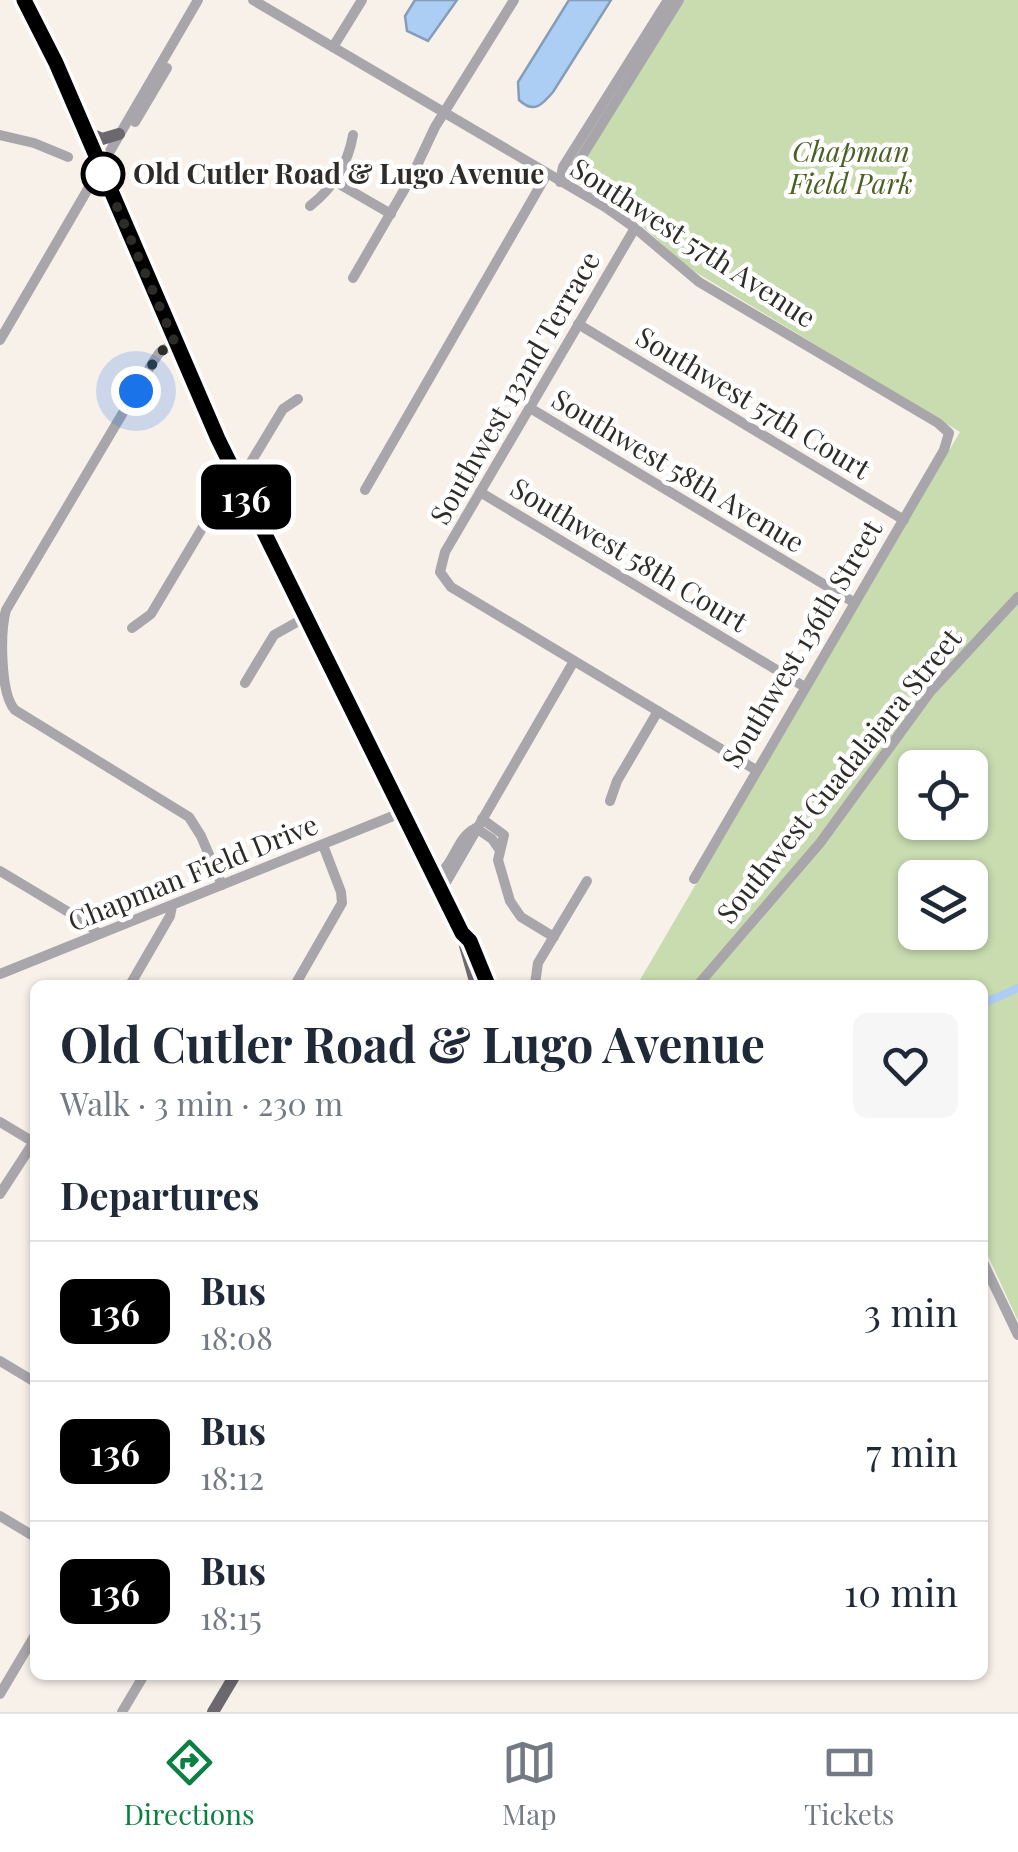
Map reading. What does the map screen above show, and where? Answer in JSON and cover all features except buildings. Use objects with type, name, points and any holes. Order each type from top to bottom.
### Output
[{"type":"main road","points":[[24,0],[56,63],[237,478],[462,933],[475,980]]},
{"type":"main road","points":[[84,131],[102,140],[122,129]]},
{"type":"main road","points":[[462,933],[470,941],[486,980]]},
{"type":"main road","points":[[213,1712],[232,1680]]},
{"type":"street","points":[[333,47],[362,0]]},
{"type":"street","points":[[353,278],[444,113],[514,0]]},
{"type":"street","points":[[560,182],[563,168],[668,0]]},
{"type":"street","points":[[560,182],[572,172],[679,0]]},
{"type":"street","name":"Southwest 57th Avenue","points":[[251,1],[635,228],[699,282],[948,433]]},
{"type":"street","points":[[0,340],[101,168],[144,86],[199,3]]},
{"type":"street","points":[[0,135],[68,157]]},
{"type":"street","points":[[310,206],[334,181],[348,157],[353,135]]},
{"type":"street","points":[[365,490],[547,174]]},
{"type":"street","points":[[334,181],[391,214]]},
{"type":"street","name":"Southwest 132nd Terrace","points":[[574,660],[451,587],[440,572],[442,556],[635,228]]},
{"type":"street","name":"Southwest 57th Court","points":[[578,324],[904,520]]},
{"type":"street","points":[[175,343],[153,362],[1,619],[2,683],[8,704],[190,817],[222,885]]},
{"type":"street","points":[[132,628],[151,614],[224,490],[248,467],[283,409],[298,399]]},
{"type":"street","name":"Southwest 58th Avenue","points":[[530,408],[856,603]]},
{"type":"street","name":"Southwest 136th Street","points":[[694,879],[904,520],[946,446],[948,433]]},
{"type":"street","name":"Southwest 58th Court","points":[[480,492],[805,687]]},
{"type":"street","name":"Southwest Guadalajara Street","points":[[702,980],[820,844],[939,681],[1018,597]]},
{"type":"street","points":[[245,683],[271,639],[306,616]]},
{"type":"street","points":[[441,892],[574,660],[756,770]]},
{"type":"street","points":[[610,801],[617,780],[658,711]]},
{"type":"street","name":"Chapman Field Drive","points":[[0,974],[403,812]]},
{"type":"street","points":[[479,824],[499,849],[498,860],[512,905],[521,917],[554,937]]},
{"type":"street","points":[[434,878],[451,864],[467,832],[479,824]]},
{"type":"street","points":[[298,980],[342,903],[323,845]]},
{"type":"street","points":[[426,861],[441,864],[454,855]]},
{"type":"street","points":[[0,871],[99,934]]},
{"type":"street","points":[[536,980],[538,963],[587,882]]},
{"type":"street","points":[[133,980],[172,906]]},
{"type":"street","points":[[0,1122],[30,1140]]},
{"type":"street","points":[[0,1194],[30,1148]]},
{"type":"street","points":[[988,1272],[1018,1335]]},
{"type":"street","points":[[0,1361],[30,1379]]},
{"type":"street","points":[[0,1516],[30,1534]]},
{"type":"street","points":[[0,1694],[30,1643]]},
{"type":"street","points":[[122,1712],[141,1680]]},
{"type":"green space","name":"Chapman Field Park","points":[[684,0],[1018,0],[1018,1321],[988,1256],[988,980],[640,980],[960,432],[687,267],[639,223],[572,180]]},
{"type":"water","points":[[415,0],[457,0],[428,41],[407,31],[405,16]]},
{"type":"water","points":[[569,0],[611,0],[553,92],[541,104],[529,106],[519,100],[518,82]]},
{"type":"waterway","points":[[988,1001],[1018,988]]},
{"type":"bus line","name":"136","points":[[24,0],[56,63],[228,458],[486,980]]},
{"type":"place","name":"Old Cutler Road & Lugo Avenue","points":[[103,174]]},
{"type":"route","points":[[103,174],[175,343],[160,352],[136,391]]}]
